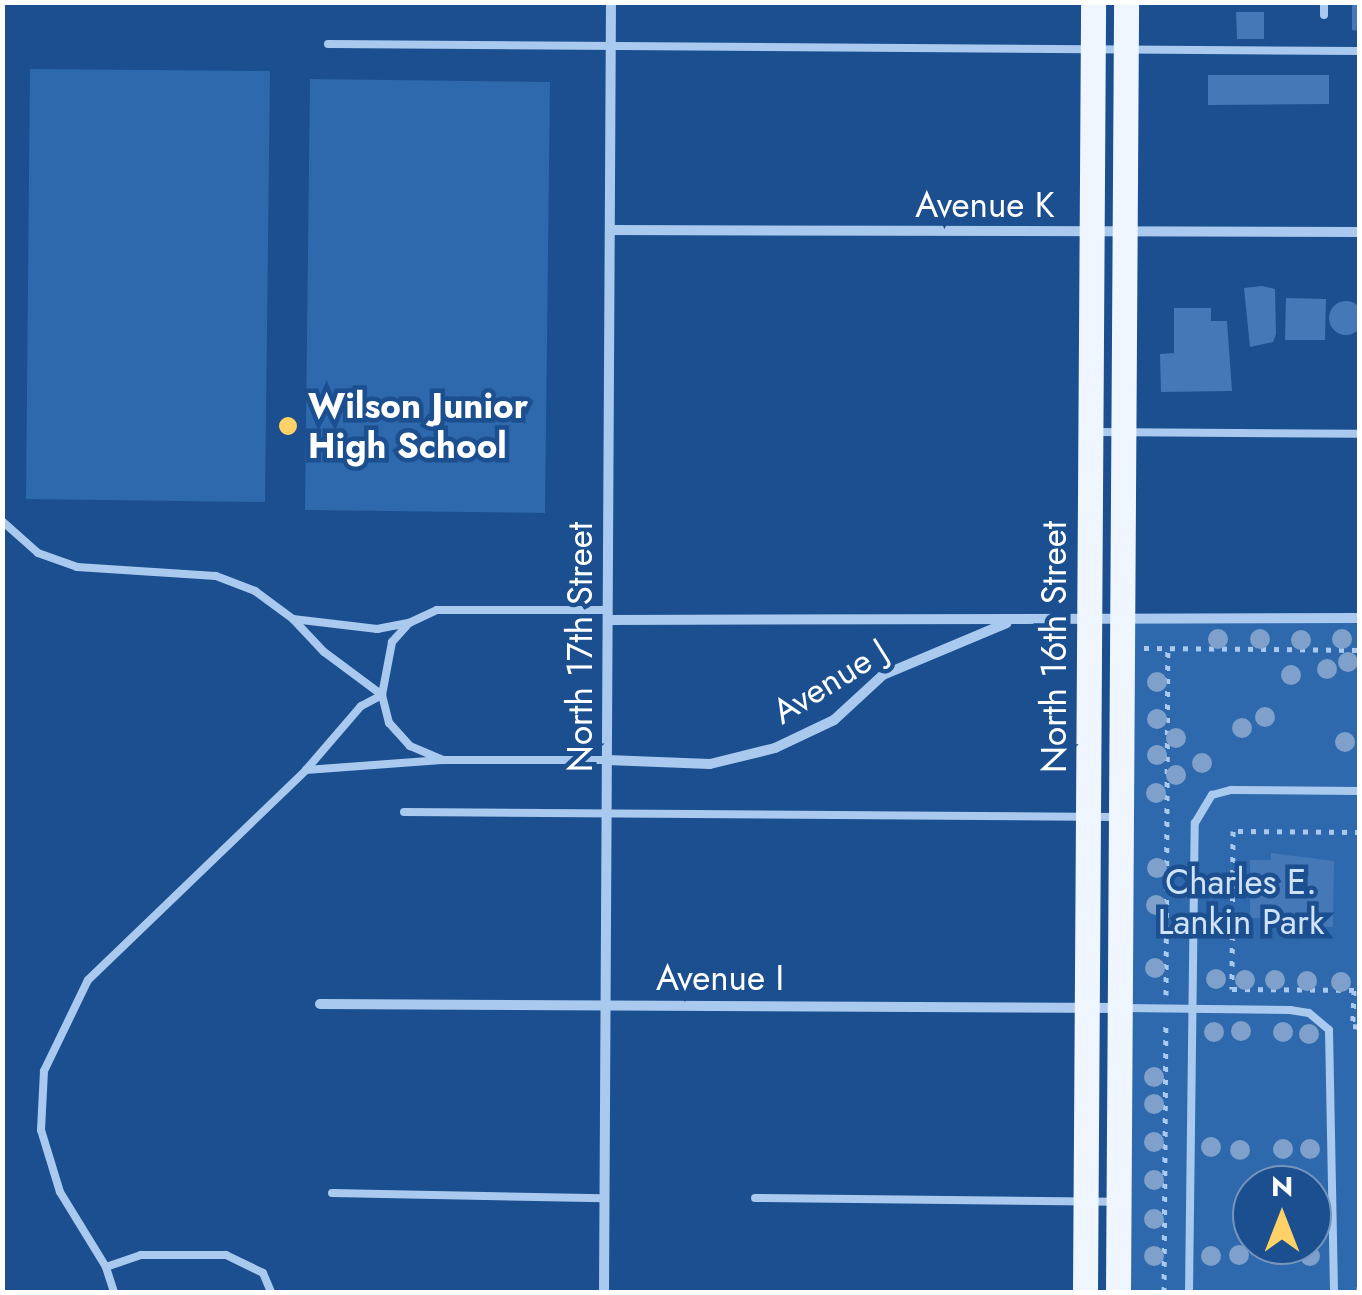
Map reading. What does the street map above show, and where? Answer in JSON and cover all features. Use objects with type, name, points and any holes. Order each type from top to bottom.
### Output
[{"type":"main road","name":"North 16th Street","points":[[1085,1292],[1093,2]]},
{"type":"main road","name":"North 16th Street","points":[[1118,1292],[1126,2]]},
{"type":"street","name":"North 17th Street","points":[[604,1292],[611,2]]},
{"type":"street","name":"Avenue K","points":[[610,230],[1360,232]]},
{"type":"street","name":"Avenue J","points":[[608,615],[1017,620],[1360,618]]},
{"type":"street","name":"Avenue J","points":[[607,760],[710,764],[776,748],[834,720],[883,675],[1017,620]]},
{"type":"street","name":"Avenue I","points":[[320,1004],[1119,1008]]},
{"type":"lane","points":[[1324,2],[1324,15]]},
{"type":"lane","points":[[328,44],[1360,52]]},
{"type":"lane","points":[[1090,432],[1360,434]]},
{"type":"lane","points":[[2,521],[38,552],[77,567],[216,576],[256,591],[293,618],[347,672],[382,695]]},
{"type":"lane","points":[[293,618],[377,629],[409,623],[437,610],[608,615]]},
{"type":"lane","points":[[409,623],[392,642],[382,695],[389,722],[410,746],[443,760]]},
{"type":"lane","points":[[114,1292],[106,1267],[60,1192],[41,1130],[44,1070],[88,980],[306,770],[362,706],[382,695]]},
{"type":"lane","points":[[306,770],[443,760],[607,760]]},
{"type":"lane","points":[[1189,1292],[1194,842],[1201,806],[1232,790],[1360,792]]},
{"type":"lane","points":[[404,812],[1120,817]]},
{"type":"lane","points":[[1119,1008],[1309,1013],[1330,1030],[1334,1292]]},
{"type":"lane","points":[[332,1193],[604,1198]]},
{"type":"lane","points":[[756,1198],[1118,1202]]},
{"type":"lane","points":[[106,1267],[155,1254],[226,1254],[263,1273],[271,1292]]},
{"type":"path","points":[[1164,1292],[1168,648]]},
{"type":"path","points":[[1122,649],[1360,650]]},
{"type":"path","points":[[1360,832],[1233,831],[1232,989],[1356,990],[1352,1026],[1360,1026]]},
{"type":"path","points":[[1359,1292],[1360,1258]]},
{"type":"green space","points":[[30,69],[270,71],[265,502],[26,499]]},
{"type":"green space","points":[[310,79],[550,82],[545,513],[305,510]]},
{"type":"green space","name":"Charles E. Lankin Park","points":[[1359,618],[1359,1292],[1124,1292],[1122,620]]},
{"type":"building","points":[[1352,2],[1360,2],[1360,31],[1352,30]]},
{"type":"building","points":[[1236,12],[1264,12],[1264,39],[1237,39]]},
{"type":"building","points":[[1208,75],[1329,75],[1329,104],[1208,105]]},
{"type":"building","points":[[1244,288],[1275,289],[1276,334],[1273,342],[1250,347]]},
{"type":"building","points":[[1286,298],[1326,299],[1325,340],[1285,340]]},
{"type":"building","points":[[1346,301],[1358,306],[1363,318],[1358,330],[1346,335],[1334,330],[1329,318],[1334,306]]},
{"type":"building","points":[[1174,308],[1211,308],[1211,321],[1227,321],[1232,391],[1161,392],[1160,354],[1174,353]]},
{"type":"building","points":[[1271,853],[1334,861],[1333,927],[1268,926],[1269,918],[1250,918],[1250,860],[1271,860]]},
{"type":"place","name":"Wilson Junior High School","points":[[288,426]]}]
